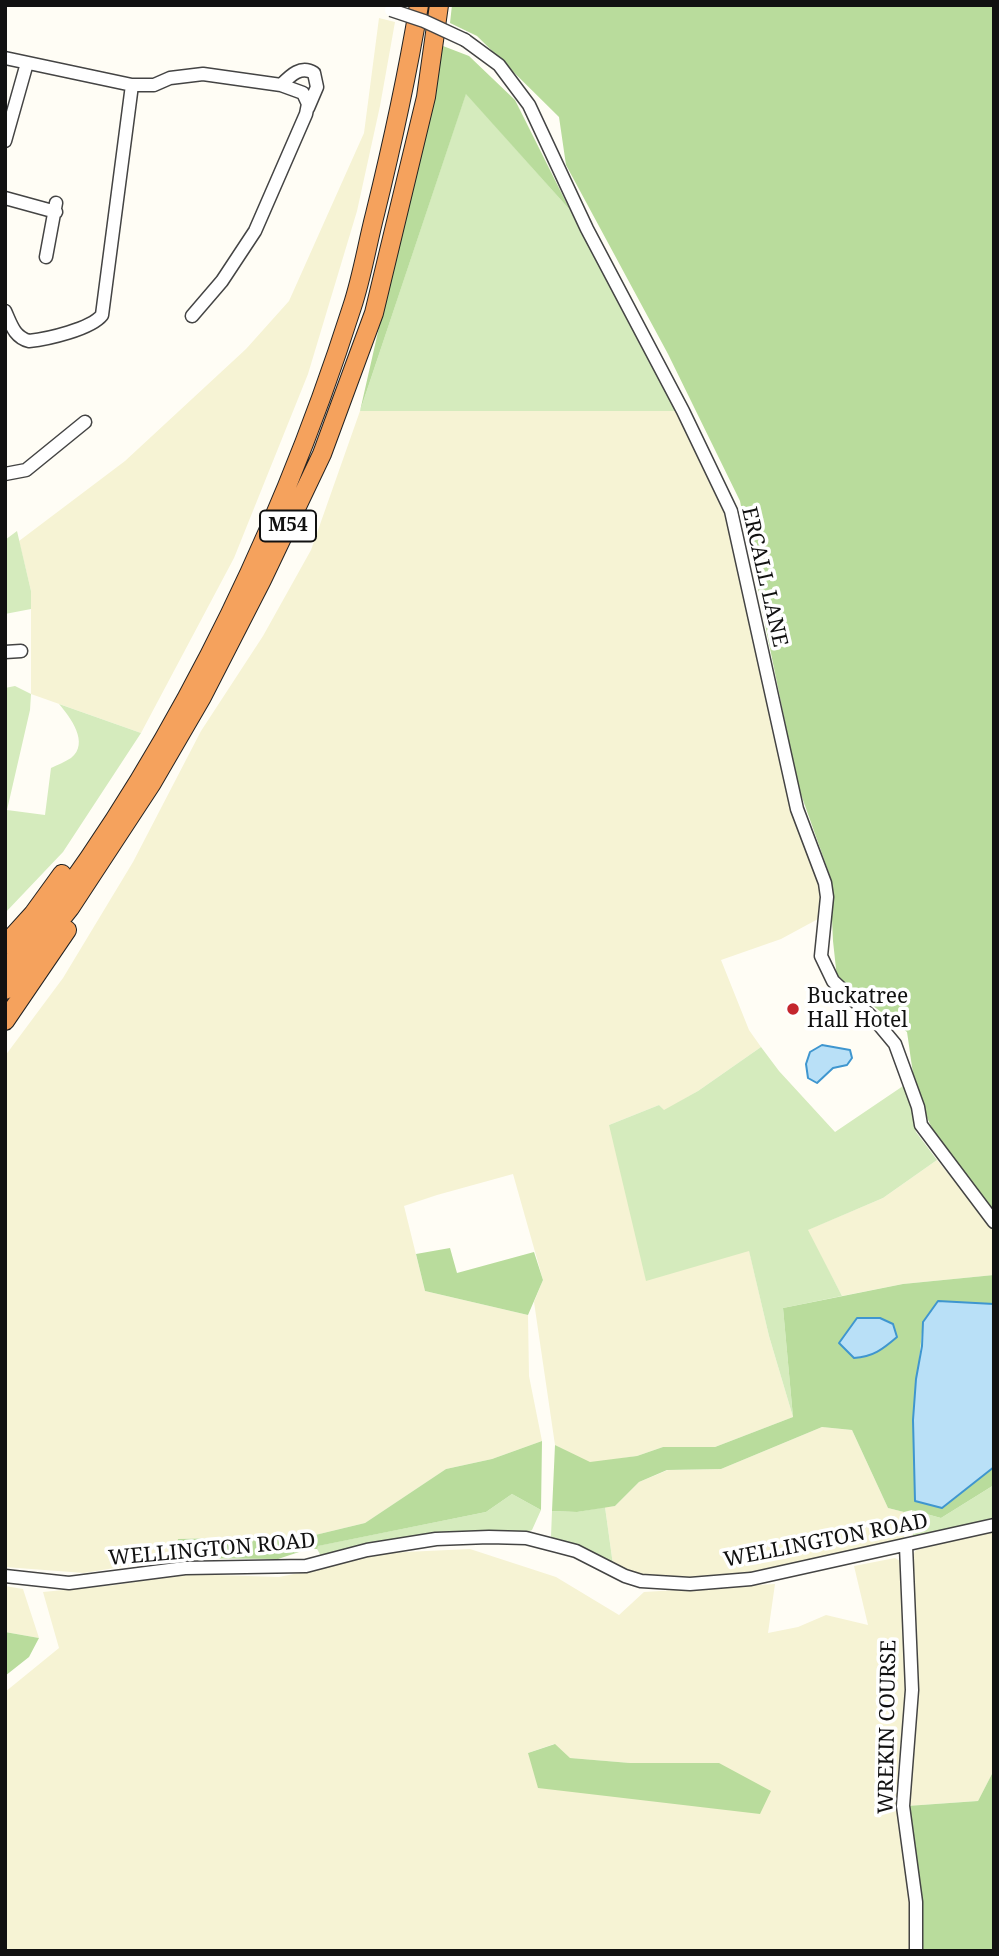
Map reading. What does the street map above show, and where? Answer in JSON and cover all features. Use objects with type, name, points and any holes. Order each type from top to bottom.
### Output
[{"type":"highway","name":"M54","points":[[5,971],[94,850],[151,758],[204,665],[250,573],[304,447],[353,304],[405,89],[419,5]]},
{"type":"highway","name":"M54","points":[[5,990],[62,919],[117,838],[202,697],[262,580],[322,453],[374,313],[426,97],[439,5]]},
{"type":"highway","name":"M54","points":[[5,945],[55,885],[204,665]]},
{"type":"highway","name":"M54","points":[[5,1021],[87,899],[117,838]]},
{"type":"street","name":"ERCALL LANE","points":[[385,8],[436,26],[465,40],[499,65],[529,105],[587,229],[731,511],[797,809],[825,883],[827,897],[821,956],[833,981],[869,1014],[895,1044],[918,1107],[921,1125],[994,1222]]},
{"type":"street","points":[[5,58],[132,85],[154,85],[170,78],[202,74],[282,85],[303,93],[308,104],[307,109]]},
{"type":"street","points":[[5,141],[27,63]]},
{"type":"street","points":[[192,316],[222,281],[255,231],[317,87],[314,73],[305,69],[282,85]]},
{"type":"street","points":[[5,311],[14,331],[29,341],[84,327],[97,321],[102,314],[132,85]]},
{"type":"street","points":[[5,198],[56,208],[46,257]]},
{"type":"street","points":[[5,474],[26,470],[85,422]]},
{"type":"street","name":"WELLINGTON ROAD","points":[[5,1576],[69,1583],[185,1568],[306,1566],[367,1550],[436,1539],[489,1537],[526,1538],[567,1549],[641,1581],[690,1584],[751,1579],[994,1525]]},
{"type":"street","name":"WREKIN COURSE","points":[[906,1546],[912,1690],[903,1806],[916,1902],[916,1951]]},
{"type":"shaded area","points":[[379,18],[395,22],[357,211],[308,374],[234,558],[141,733],[31,694],[31,591],[19,541],[125,461],[246,349],[289,301],[364,133]]},
{"type":"shaded area","points":[[360,411],[683,411],[730,504],[822,890],[818,919],[781,939],[721,960],[749,1030],[761,1047],[664,1111],[659,1105],[609,1125],[749,1250],[769,1336],[793,1417],[715,1447],[663,1447],[637,1456],[590,1463],[555,1445],[534,1302],[543,1280],[513,1174],[404,1206],[425,1291],[528,1315],[529,1376],[542,1441],[492,1459],[446,1469],[365,1523],[311,1536],[179,1539],[175,1558],[84,1573],[5,1567],[5,1056],[63,978],[133,862],[201,731],[263,636],[311,550]]},
{"type":"shaded area","points":[[937,1160],[994,1229],[994,1275],[903,1284],[842,1296],[807,1230],[883,1198]]},
{"type":"shaded area","points":[[822,1427],[852,1430],[888,1508],[904,1512],[904,1542],[743,1577],[656,1581],[613,1565],[605,1507],[615,1506],[639,1482],[668,1470],[721,1469]]},
{"type":"shaded area","points":[[994,1531],[994,1770],[978,1801],[907,1806],[912,1556],[916,1550]]},
{"type":"shaded area","points":[[470,1549],[556,1577],[619,1615],[644,1592],[775,1584],[768,1633],[798,1627],[826,1615],[868,1625],[854,1566],[895,1558],[900,1561],[908,1677],[907,1713],[896,1808],[913,1899],[912,1951],[5,1951],[5,1692],[59,1648],[43,1592],[186,1574],[279,1577],[383,1553]],"holes":[[[554,1744],[569,1758],[630,1763],[760,1814],[528,1753]]]},
{"type":"shaded area","points":[[5,1586],[23,1589],[39,1638],[5,1632]]},
{"type":"green space","points":[[452,5],[994,5],[994,1214],[960,1172],[922,1107],[912,1069],[907,1032],[837,978],[830,876],[798,786],[740,501],[668,354],[566,165],[559,117],[477,36],[450,23]]},
{"type":"green space","points":[[443,46],[469,56],[515,100],[570,210],[466,94],[360,411]]},
{"type":"green space","points":[[466,93],[570,210],[683,411],[360,411]]},
{"type":"green space","points":[[17,531],[31,591],[31,609],[5,614],[5,540]]},
{"type":"green space","points":[[15,686],[31,694],[30,710],[7,810],[45,815],[51,768],[71,758],[76,752],[79,745],[76,730],[59,704],[141,733],[63,852],[5,913],[5,688]]},
{"type":"green space","points":[[761,1047],[779,1071],[835,1132],[906,1084],[916,1132],[937,1160],[883,1198],[808,1230],[842,1296],[783,1308],[793,1417],[769,1336],[749,1251],[646,1281],[609,1125],[659,1105],[664,1110],[698,1091]]},
{"type":"green space","points":[[450,1248],[457,1273],[534,1252],[543,1280],[528,1315],[425,1291],[416,1254]]},
{"type":"green space","points":[[994,1275],[994,1304],[938,1301],[923,1322],[913,1420],[942,1508],[994,1467],[994,1485],[941,1518],[912,1510],[904,1512],[888,1508],[852,1430],[822,1427],[721,1469],[667,1470],[639,1482],[615,1506],[577,1512],[552,1511],[555,1445],[590,1462],[637,1456],[663,1447],[715,1447],[793,1417],[783,1308],[903,1284]]},
{"type":"green space","points":[[542,1441],[541,1510],[512,1494],[486,1512],[318,1546],[317,1549],[308,1549],[278,1559],[175,1558],[178,1539],[311,1536],[365,1523],[446,1469],[492,1459]]},
{"type":"green space","points":[[994,1485],[994,1520],[913,1540],[912,1510],[941,1518]]},
{"type":"green space","points":[[512,1494],[541,1510],[532,1530],[525,1533],[425,1536],[321,1556],[317,1549],[317,1546],[486,1512]]},
{"type":"green space","points":[[605,1507],[613,1565],[588,1551],[551,1537],[552,1511],[577,1512]]},
{"type":"green space","points":[[5,1632],[39,1638],[29,1657],[5,1676]]},
{"type":"green space","points":[[555,1744],[570,1758],[630,1763],[719,1763],[771,1791],[760,1814],[538,1788],[528,1753]]},
{"type":"green space","points":[[994,1770],[994,1951],[920,1951],[907,1806],[978,1801]]},
{"type":"water","points":[[822,1045],[850,1050],[852,1058],[847,1065],[833,1068],[817,1083],[808,1078],[806,1064],[810,1052]]},
{"type":"water","points":[[938,1301],[994,1304],[994,1467],[942,1508],[915,1501],[913,1420],[923,1322]]},
{"type":"water","points":[[857,1318],[880,1318],[893,1324],[897,1337],[877,1352],[854,1358],[839,1343]]},
{"type":"place","name":"Buckatree Hall Hotel","points":[[793,1009]]}]
